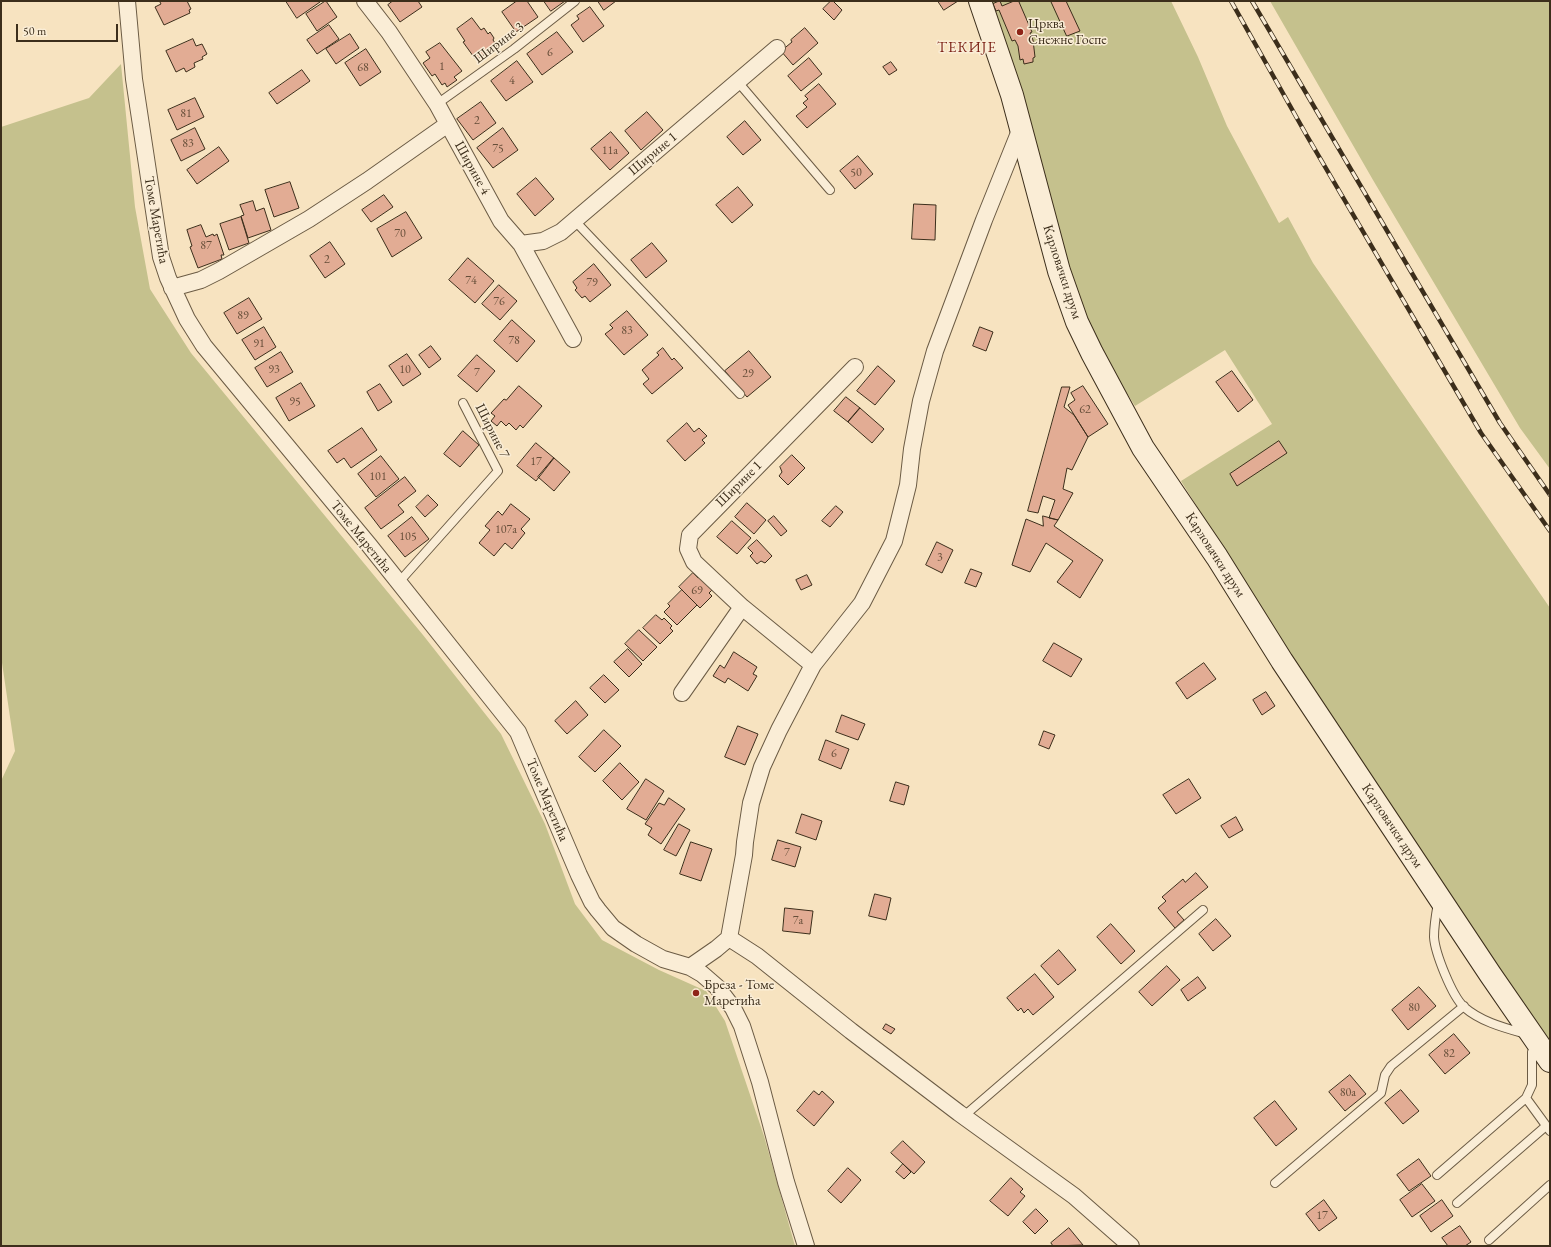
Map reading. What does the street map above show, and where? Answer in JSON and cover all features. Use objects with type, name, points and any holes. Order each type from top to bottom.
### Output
[{"type":"main road","name":"Карловачки друм","points":[[980,1],[1001,61],[1021,128],[1059,271],[1077,322],[1143,448],[1217,557],[1282,661],[1550,1061]]},
{"type":"street","name":"Томе Маретића","points":[[127,1],[134,79],[157,236],[164,268],[187,319],[204,346],[399,582],[518,732],[579,874],[592,902],[598,910],[613,928],[636,944],[669,962],[690,967],[702,974],[718,987],[733,1008],[742,1026],[760,1082],[786,1182],[806,1246]]},
{"type":"street","name":"Ширине 4","points":[[365,1],[389,32],[437,104],[501,221],[521,244],[572,339]]},
{"type":"street","name":"Ширине 1","points":[[521,244],[543,240],[561,232],[778,48]]},
{"type":"street","points":[[172,288],[201,280],[213,274],[309,219],[367,181],[448,124]]},
{"type":"street","points":[[690,967],[729,938],[753,796],[762,767],[813,665],[862,603],[894,541],[908,485],[912,450],[921,401],[935,351],[984,220],[1021,128]]},
{"type":"street","name":"Ширине 1","points":[[813,665],[742,607],[694,562],[688,549],[690,535],[855,368]]},
{"type":"street","points":[[682,693],[742,607]]},
{"type":"street","points":[[729,938],[757,956],[851,1031],[959,1113],[1074,1196],[1131,1246]]},
{"type":"lane","name":"Ширине 3","points":[[437,104],[575,1]]},
{"type":"lane","points":[[738,82],[830,190]]},
{"type":"lane","points":[[575,221],[740,394]]},
{"type":"lane","name":"Ширине 7","points":[[399,582],[498,471],[463,403]]},
{"type":"lane","points":[[1437,1175],[1526,1098],[1532,1085],[1532,1052],[1535,1040],[1492,1023],[1475,1014],[1464,1006],[1452,989],[1434,938],[1439,896]]},
{"type":"lane","points":[[964,1116],[1203,910]]},
{"type":"lane","points":[[1274,1183],[1381,1093],[1385,1075],[1391,1066],[1464,1006]]},
{"type":"lane","points":[[1457,1202],[1548,1129],[1526,1098]]},
{"type":"lane","points":[[1489,1240],[1550,1186]]},
{"type":"shaded area","points":[[987,1],[1171,1],[1198,57],[1227,126],[1279,223],[1288,217],[1313,263],[1550,608],[1550,1048],[1291,656],[1181,481],[1272,424],[1225,350],[1135,406],[1100,350],[1067,269]]},
{"type":"shaded area","points":[[1270,1],[1550,1],[1550,469],[1520,428],[1373,180]]},
{"type":"shaded area","points":[[121,64],[135,207],[150,289],[191,353],[423,635],[501,734],[545,824],[575,904],[602,940],[659,970],[706,991],[725,1021],[764,1136],[795,1246],[1,1246],[1,781],[15,751],[1,656],[1,127],[89,98]]},
{"type":"building","points":[[163,1],[187,1],[191,9],[189,10],[190,13],[164,25],[155,7]]},
{"type":"building","points":[[286,1],[320,1],[320,2],[297,18]]},
{"type":"building","points":[[326,1],[337,17],[317,31],[306,14]]},
{"type":"building","points":[[393,1],[418,1],[422,7],[400,22],[388,5]]},
{"type":"building","points":[[517,1],[527,1],[538,17],[516,32],[502,12]]},
{"type":"building","points":[[544,1],[565,1],[551,11]]},
{"type":"building","points":[[598,1],[616,1],[604,10]]},
{"type":"building","points":[[831,1],[833,1],[842,10],[834,20],[823,9]]},
{"type":"building","points":[[938,1],[958,1],[944,10]]},
{"type":"building","name":"Црква Снежне Госпе","points":[[1000,1],[1002,6],[1014,1],[1021,1],[1019,2],[1032,32],[1030,33],[1033,40],[1035,57],[1033,58],[1033,62],[1024,64],[1023,59],[1020,60],[1018,46],[1015,40],[1012,41],[999,10],[996,11],[993,4]]},
{"type":"building","points":[[1051,1],[1066,1],[1080,31],[1067,36]]},
{"type":"building","points":[[590,7],[604,26],[583,42],[571,25],[579,19],[577,16]]},
{"type":"building","points":[[472,18],[481,30],[484,28],[488,34],[490,32],[497,46],[476,60],[463,42],[465,41],[457,29]]},
{"type":"building","points":[[329,25],[339,39],[317,54],[307,40]]},
{"type":"building","points":[[805,28],[818,43],[793,65],[781,51]]},
{"type":"building","points":[[557,32],[573,52],[542,75],[527,54]]},
{"type":"building","points":[[350,34],[359,48],[336,64],[326,49]]},
{"type":"building","points":[[193,39],[196,46],[202,44],[207,54],[202,57],[203,59],[194,63],[195,67],[186,72],[184,68],[176,72],[166,51]]},
{"type":"building","points":[[440,43],[462,71],[454,77],[457,80],[447,87],[445,83],[442,85],[435,74],[432,76],[423,63],[430,58],[426,52]]},
{"type":"building","points":[[366,49],[381,72],[360,86],[345,63]]},
{"type":"building","points":[[809,58],[822,74],[801,91],[788,76]]},
{"type":"building","points":[[517,61],[533,82],[506,101],[491,81]]},
{"type":"building","points":[[891,62],[897,70],[889,75],[883,67]]},
{"type":"building","points":[[302,70],[310,81],[277,104],[269,93]]},
{"type":"building","points":[[819,84],[836,104],[807,128],[796,116],[807,107],[803,103],[808,99],[805,96]]},
{"type":"building","points":[[195,98],[204,117],[177,130],[168,110]]},
{"type":"building","points":[[481,102],[496,123],[473,140],[457,119]]},
{"type":"building","points":[[647,112],[663,130],[641,150],[625,131]]},
{"type":"building","points":[[745,121],[761,140],[743,155],[727,137]]},
{"type":"building","points":[[195,128],[205,149],[181,161],[171,140]]},
{"type":"building","points":[[503,128],[518,150],[493,168],[477,148]]},
{"type":"building","points":[[611,132],[629,153],[610,170],[591,149]]},
{"type":"building","points":[[219,147],[229,161],[197,184],[187,170]]},
{"type":"building","points":[[858,156],[873,174],[855,189],[840,171]]},
{"type":"building","points":[[536,178],[554,199],[535,216],[517,194]]},
{"type":"building","points":[[290,182],[299,208],[274,217],[265,190]]},
{"type":"building","points":[[738,187],[753,205],[732,223],[716,205]]},
{"type":"building","points":[[384,195],[393,207],[371,222],[362,210]]},
{"type":"building","points":[[253,201],[256,211],[264,208],[271,230],[248,238],[241,216],[244,215],[240,205]]},
{"type":"building","points":[[914,204],[936,205],[935,240],[912,239]]},
{"type":"building","points":[[406,212],[422,238],[392,257],[377,229]]},
{"type":"building","points":[[241,217],[249,243],[229,250],[220,224]]},
{"type":"building","points":[[201,225],[206,237],[217,234],[224,255],[221,255],[222,259],[198,268],[190,247],[192,246],[187,230]]},
{"type":"building","points":[[330,242],[345,264],[325,278],[310,256]]},
{"type":"building","points":[[652,243],[667,261],[646,278],[631,260]]},
{"type":"building","points":[[468,258],[494,281],[475,303],[449,280]]},
{"type":"building","points":[[594,264],[611,285],[590,302],[585,296],[582,298],[575,290],[577,288],[573,282]]},
{"type":"building","points":[[499,285],[517,301],[500,320],[482,304]]},
{"type":"building","points":[[249,298],[262,319],[237,334],[224,313]]},
{"type":"building","points":[[627,311],[648,335],[624,355],[605,334],[613,328],[610,325]]},
{"type":"building","points":[[512,320],[535,341],[517,362],[494,341]]},
{"type":"building","points":[[264,327],[276,347],[255,360],[242,340]]},
{"type":"building","points":[[980,327],[993,332],[986,351],[973,346]]},
{"type":"building","points":[[431,346],[441,359],[429,368],[419,355]]},
{"type":"building","points":[[663,348],[672,360],[674,358],[683,368],[652,394],[643,384],[649,379],[642,370],[659,355],[657,353]]},
{"type":"building","points":[[749,351],[771,377],[747,397],[725,371]]},
{"type":"building","points":[[281,352],[293,372],[267,387],[255,368]]},
{"type":"building","points":[[407,354],[421,374],[403,386],[389,366]]},
{"type":"building","points":[[477,355],[495,371],[477,392],[458,376]]},
{"type":"building","points":[[878,366],[895,381],[875,405],[857,391]]},
{"type":"building","points":[[1232,371],[1253,400],[1238,412],[1216,382]]},
{"type":"building","points":[[301,383],[315,406],[289,421],[276,398]]},
{"type":"building","points":[[380,384],[392,402],[378,411],[367,392]]},
{"type":"building","points":[[519,386],[542,406],[523,428],[520,425],[516,430],[509,423],[506,426],[501,421],[497,426],[491,421],[495,416],[491,413]]},
{"type":"building","points":[[1083,386],[1108,424],[1088,437],[1068,405],[1075,400],[1071,393]]},
{"type":"building","points":[[1062,387],[1070,387],[1064,407],[1074,415],[1088,437],[1072,470],[1067,468],[1063,489],[1073,493],[1058,520],[1049,518],[1055,500],[1043,496],[1038,513],[1028,511]]},
{"type":"building","points":[[846,397],[860,408],[848,422],[834,411]]},
{"type":"building","points":[[860,408],[884,429],[872,443],[848,422]]},
{"type":"building","points":[[687,423],[694,432],[699,428],[707,436],[702,440],[705,443],[685,461],[667,441]]},
{"type":"building","points":[[362,428],[377,450],[351,468],[344,458],[337,463],[328,451]]},
{"type":"building","points":[[463,431],[479,445],[460,467],[444,454]]},
{"type":"building","points":[[1279,441],[1287,453],[1237,486],[1230,474]]},
{"type":"building","points":[[536,443],[554,458],[536,481],[517,466]]},
{"type":"building","points":[[792,455],[805,468],[788,485],[779,476],[782,472],[780,467]]},
{"type":"building","points":[[381,456],[399,479],[376,497],[358,474]]},
{"type":"building","points":[[554,458],[570,472],[554,491],[538,477]]},
{"type":"building","points":[[405,477],[416,491],[398,505],[404,512],[381,529],[365,508]]},
{"type":"building","points":[[428,495],[438,505],[425,517],[416,507]]},
{"type":"building","points":[[747,503],[766,520],[754,534],[735,517]]},
{"type":"building","points":[[511,504],[530,519],[521,529],[525,533],[512,549],[505,543],[494,556],[479,543],[490,530],[485,526],[498,511],[502,515]]},
{"type":"building","points":[[836,506],[843,512],[830,527],[822,521]]},
{"type":"building","points":[[774,516],[787,531],[781,536],[768,521]]},
{"type":"building","points":[[1043,516],[1058,520],[1054,526],[1103,560],[1080,598],[1057,582],[1073,561],[1046,543],[1030,572],[1012,565],[1026,519],[1043,526]]},
{"type":"building","points":[[412,517],[429,539],[405,557],[388,536]]},
{"type":"building","points":[[732,521],[751,538],[737,554],[717,537]]},
{"type":"building","points":[[757,540],[772,556],[765,563],[761,561],[757,564],[750,556],[753,553],[748,548]]},
{"type":"building","points":[[937,542],[953,550],[942,573],[926,565]]},
{"type":"building","points":[[971,569],[982,573],[976,587],[965,583]]},
{"type":"building","points":[[693,573],[698,578],[702,575],[715,587],[709,593],[712,596],[700,608],[679,587]]},
{"type":"building","points":[[807,575],[812,585],[801,590],[796,580]]},
{"type":"building","points":[[682,590],[697,605],[677,625],[664,612],[670,606],[668,604]]},
{"type":"building","points":[[656,615],[662,620],[664,618],[672,626],[670,628],[673,631],[660,644],[643,628]]},
{"type":"building","points":[[639,630],[657,647],[643,661],[625,644]]},
{"type":"building","points":[[1054,643],[1082,659],[1071,677],[1043,661]]},
{"type":"building","points":[[628,649],[642,664],[629,677],[614,662]]},
{"type":"building","points":[[734,652],[757,667],[753,674],[757,676],[748,691],[728,678],[725,683],[713,676],[720,665],[724,668]]},
{"type":"building","points":[[1204,663],[1216,679],[1187,699],[1176,683]]},
{"type":"building","points":[[604,675],[619,690],[605,703],[590,688]]},
{"type":"building","points":[[1266,692],[1275,706],[1262,715],[1253,700]]},
{"type":"building","points":[[576,701],[588,715],[567,734],[555,721]]},
{"type":"building","points":[[842,715],[865,724],[858,740],[836,732]]},
{"type":"building","points":[[738,726],[758,734],[745,765],[725,757]]},
{"type":"building","points":[[604,730],[621,746],[595,772],[579,757]]},
{"type":"building","points":[[1044,731],[1055,735],[1049,749],[1039,745]]},
{"type":"building","points":[[826,740],[849,749],[841,769],[819,760]]},
{"type":"building","points":[[620,763],[639,782],[622,800],[603,781]]},
{"type":"building","points":[[646,779],[664,791],[646,820],[627,809]]},
{"type":"building","points":[[1189,779],[1201,798],[1176,814],[1163,795]]},
{"type":"building","points":[[896,782],[909,786],[904,805],[890,801]]},
{"type":"building","points":[[669,798],[685,809],[661,844],[648,835],[652,828],[645,824],[659,803],[664,805]]},
{"type":"building","points":[[802,814],[822,821],[816,840],[796,833]]},
{"type":"building","points":[[1236,817],[1243,830],[1229,838],[1221,826]]},
{"type":"building","points":[[679,824],[690,830],[676,856],[664,850]]},
{"type":"building","points":[[778,840],[801,847],[795,867],[772,860]]},
{"type":"building","points":[[691,842],[712,849],[701,881],[680,874]]},
{"type":"building","points":[[1196,873],[1208,887],[1177,912],[1184,920],[1175,928],[1158,908],[1166,901],[1162,897],[1183,879],[1185,882]]},
{"type":"building","points":[[875,894],[891,898],[886,920],[869,916]]},
{"type":"building","points":[[785,908],[813,911],[810,934],[783,931]]},
{"type":"building","points":[[1216,919],[1231,936],[1213,951],[1199,934]]},
{"type":"building","points":[[1111,924],[1135,951],[1121,964],[1097,937]]},
{"type":"building","points":[[1059,950],[1076,970],[1058,985],[1041,966]]},
{"type":"building","points":[[1167,966],[1180,980],[1152,1006],[1139,992]]},
{"type":"building","points":[[1035,974],[1054,997],[1033,1015],[1028,1009],[1024,1013],[1021,1008],[1018,1011],[1007,998]]},
{"type":"building","points":[[1198,977],[1206,988],[1188,1001],[1181,990]]},
{"type":"building","points":[[1419,987],[1436,1006],[1408,1030],[1392,1010]]},
{"type":"building","points":[[886,1024],[895,1029],[891,1034],[883,1029]]},
{"type":"building","points":[[1454,1034],[1470,1053],[1445,1074],[1429,1055]]},
{"type":"building","points":[[1350,1075],[1366,1094],[1345,1111],[1329,1092]]},
{"type":"building","points":[[1401,1090],[1419,1111],[1403,1124],[1385,1103]]},
{"type":"building","points":[[814,1091],[819,1095],[822,1091],[834,1102],[814,1126],[797,1111]]},
{"type":"building","points":[[1275,1101],[1297,1129],[1276,1146],[1254,1118]]},
{"type":"building","points":[[903,1141],[925,1162],[914,1174],[891,1153]]},
{"type":"building","points":[[1419,1159],[1431,1176],[1409,1191],[1397,1175]]},
{"type":"building","points":[[903,1164],[911,1172],[904,1179],[896,1172]]},
{"type":"building","points":[[848,1168],[861,1180],[841,1203],[828,1191]]},
{"type":"building","points":[[1011,1178],[1023,1189],[1020,1192],[1025,1196],[1008,1216],[990,1201]]},
{"type":"building","points":[[1422,1184],[1435,1201],[1412,1217],[1400,1200]]},
{"type":"building","points":[[1324,1200],[1337,1218],[1319,1231],[1306,1214]]},
{"type":"building","points":[[1442,1200],[1453,1216],[1431,1232],[1420,1216]]},
{"type":"building","points":[[1036,1209],[1048,1221],[1035,1234],[1023,1222]]},
{"type":"building","points":[[1460,1226],[1471,1242],[1465,1246],[1448,1246],[1442,1238]]},
{"type":"building","points":[[1069,1228],[1083,1245],[1053,1246],[1051,1243]]},
{"type":"railway","points":[[1231,1],[1307,136],[1481,433],[1550,531]]},
{"type":"railway","points":[[1252,1],[1500,423],[1550,495]]},
{"type":"place","name":"Црква Снежне Госпе","points":[[1020,32]]},
{"type":"place","name":"Бреза - Томе Маретића","points":[[696,993]]},
{"type":"district","name":"ТЕКИЈЕ","points":[[967,48]]}]
